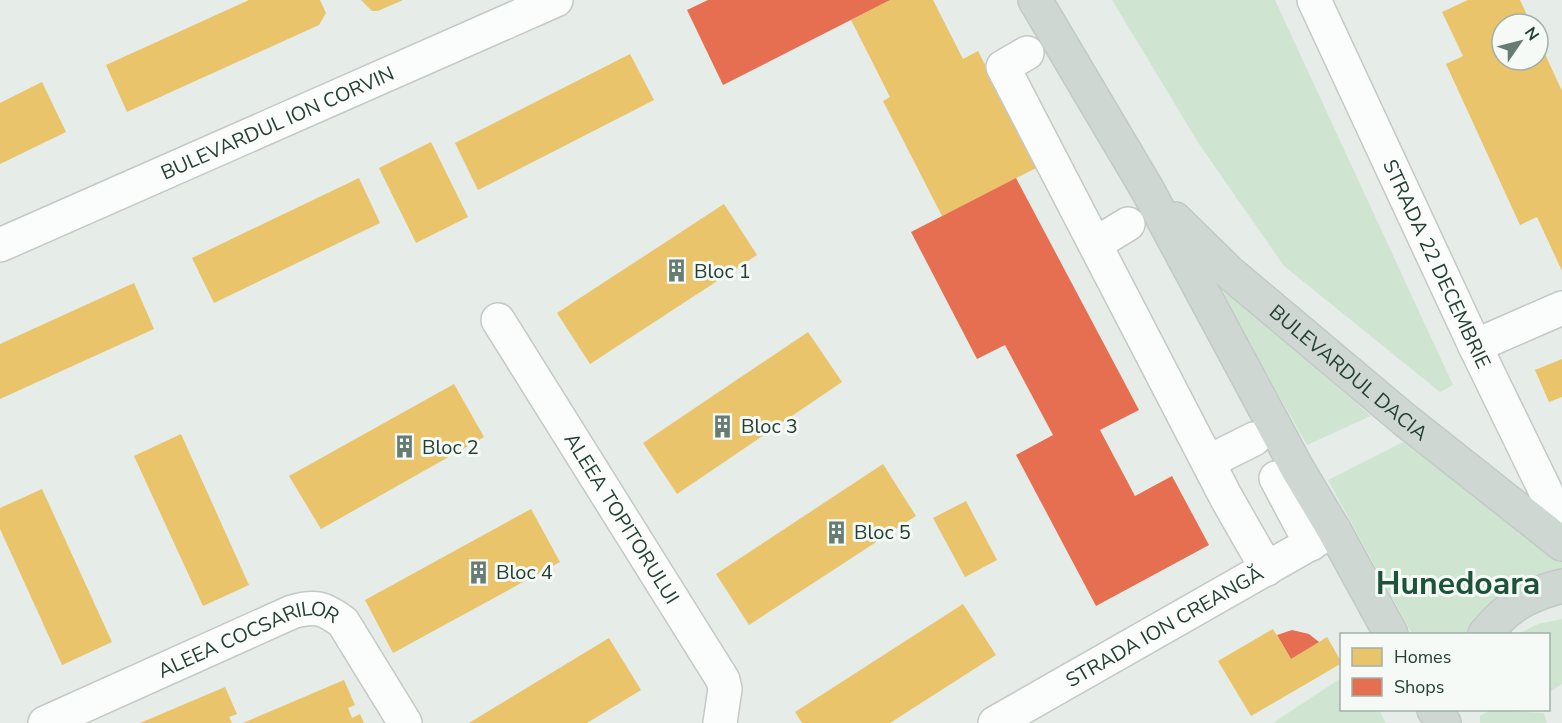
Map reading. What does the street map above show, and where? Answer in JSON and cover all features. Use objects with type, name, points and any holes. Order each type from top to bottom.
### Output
[{"type":"main road","name":"BULEVARDUL DACIA","points":[[1035,0],[1147,189],[1297,468],[1322,537],[1390,633]]},
{"type":"main road","name":"BULEVARDUL DACIA","points":[[1147,189],[1190,236],[1230,273],[1397,413],[1562,544]]},
{"type":"main road","points":[[1486,633],[1501,615],[1529,596],[1562,586]]},
{"type":"main road","points":[[1435,711],[1444,723]]},
{"type":"street","name":"BULEVARDUL ION CORVIN","points":[[0,245],[556,0]]},
{"type":"street","name":"STRADA 22 DECEMBRIE","points":[[1314,0],[1475,346],[1562,525]]},
{"type":"street","points":[[1027,53],[1003,67],[1208,462],[1267,568]]},
{"type":"street","points":[[1095,244],[1128,224]]},
{"type":"street","points":[[1475,346],[1562,308]]},
{"type":"street","name":"ALEEA TOPITORULUI","points":[[498,320],[723,680],[725,689],[720,723]]},
{"type":"street","points":[[1208,462],[1254,439]]},
{"type":"street","points":[[1276,478],[1322,537]]},
{"type":"street","name":"STRADA ION CREANGĂ","points":[[995,723],[1322,537]]},
{"type":"street","name":"ALEEA COCSARILOR","points":[[45,723],[292,612],[313,607],[328,611],[343,622],[405,723]]},
{"type":"green space","points":[[1112,0],[1275,0],[1453,385],[1440,392],[1284,266],[1199,144]]},
{"type":"green space","points":[[1221,287],[1371,416],[1307,445],[1220,293]]},
{"type":"green space","points":[[1403,442],[1562,562],[1562,581],[1476,622],[1468,633],[1411,633],[1328,480]]},
{"type":"green space","points":[[1562,619],[1562,684],[1550,693],[1550,633],[1520,633],[1538,624]]},
{"type":"green space","points":[[1340,679],[1340,711],[1380,711],[1386,723],[1273,723]]},
{"type":"green space","points":[[1488,711],[1544,713],[1547,723],[1480,723],[1480,716]]},
{"type":"building: Homes","points":[[249,0],[320,0],[326,13],[319,25],[127,112],[106,65]]},
{"type":"building: Homes","points":[[361,0],[403,0],[378,11],[372,11]]},
{"type":"building: Homes","points":[[890,0],[933,0],[963,59],[978,51],[1038,167],[942,216],[883,101],[890,97],[851,20]]},
{"type":"building: Homes","points":[[1468,0],[1520,0],[1526,12],[1490,12],[1490,72],[1550,72],[1550,65],[1562,91],[1562,271],[1537,217],[1520,225],[1446,64],[1463,56],[1442,12]]},
{"type":"building: Homes","points":[[630,54],[654,100],[478,190],[455,143]]},
{"type":"building: Homes","points":[[42,82],[66,132],[0,164],[0,103]]},
{"type":"building: Homes","points":[[431,142],[468,217],[416,243],[379,168]]},
{"type":"building: Homes","points":[[359,178],[380,223],[214,303],[192,258]]},
{"type":"building: Homes","name":"Bloc 1","points":[[724,204],[757,255],[590,364],[557,313]]},
{"type":"building: Homes","points":[[134,283],[154,329],[0,399],[0,344]]},
{"type":"building: Homes","name":"Bloc 3","points":[[808,332],[842,382],[677,494],[643,443]]},
{"type":"building: Homes","points":[[1562,359],[1562,397],[1549,402],[1535,370]]},
{"type":"building: Homes","name":"Bloc 2","points":[[454,384],[484,437],[321,529],[289,476]]},
{"type":"building: Homes","points":[[181,434],[249,585],[203,606],[134,456]]},
{"type":"building: Homes","name":"Bloc 5","points":[[883,464],[916,516],[749,625],[716,574]]},
{"type":"building: Homes","points":[[42,489],[112,642],[62,665],[0,529],[0,508]]},
{"type":"building: Homes","points":[[966,501],[997,560],[965,577],[933,518]]},
{"type":"building: Homes","name":"Bloc 4","points":[[531,509],[560,562],[393,653],[365,600]]},
{"type":"building: Homes","points":[[963,604],[996,655],[890,723],[802,723],[795,712]]},
{"type":"building: Homes","points":[[1273,629],[1291,659],[1327,637],[1340,660],[1340,664],[1251,716],[1218,661]]},
{"type":"building: Homes","points":[[609,638],[641,690],[587,723],[469,723]]},
{"type":"building: Homes","points":[[344,680],[355,705],[348,708],[352,718],[360,714],[364,723],[243,723]]},
{"type":"building: Homes","points":[[225,687],[237,714],[229,717],[232,723],[140,723]]},
{"type":"building: Shops","points":[[708,0],[890,0],[723,85],[687,10]]},
{"type":"building: Shops","points":[[1016,178],[1139,410],[1100,430],[1135,496],[1172,476],[1209,545],[1096,606],[1016,455],[1053,435],[1005,345],[977,359],[911,232]]},
{"type":"building: Shops","points":[[1292,630],[1309,634],[1319,642],[1291,659],[1277,635]]},
{"type":"place","name":"Bloc 1","points":[[676,271]]},
{"type":"place","name":"Bloc 3","points":[[723,426]]},
{"type":"place","name":"Bloc 2","points":[[404,447]]},
{"type":"place","name":"Bloc 5","points":[[836,532]]},
{"type":"place","name":"Bloc 4","points":[[478,572]]},
{"type":"district","name":"Hunedoara","points":[[1458,583]]}]
